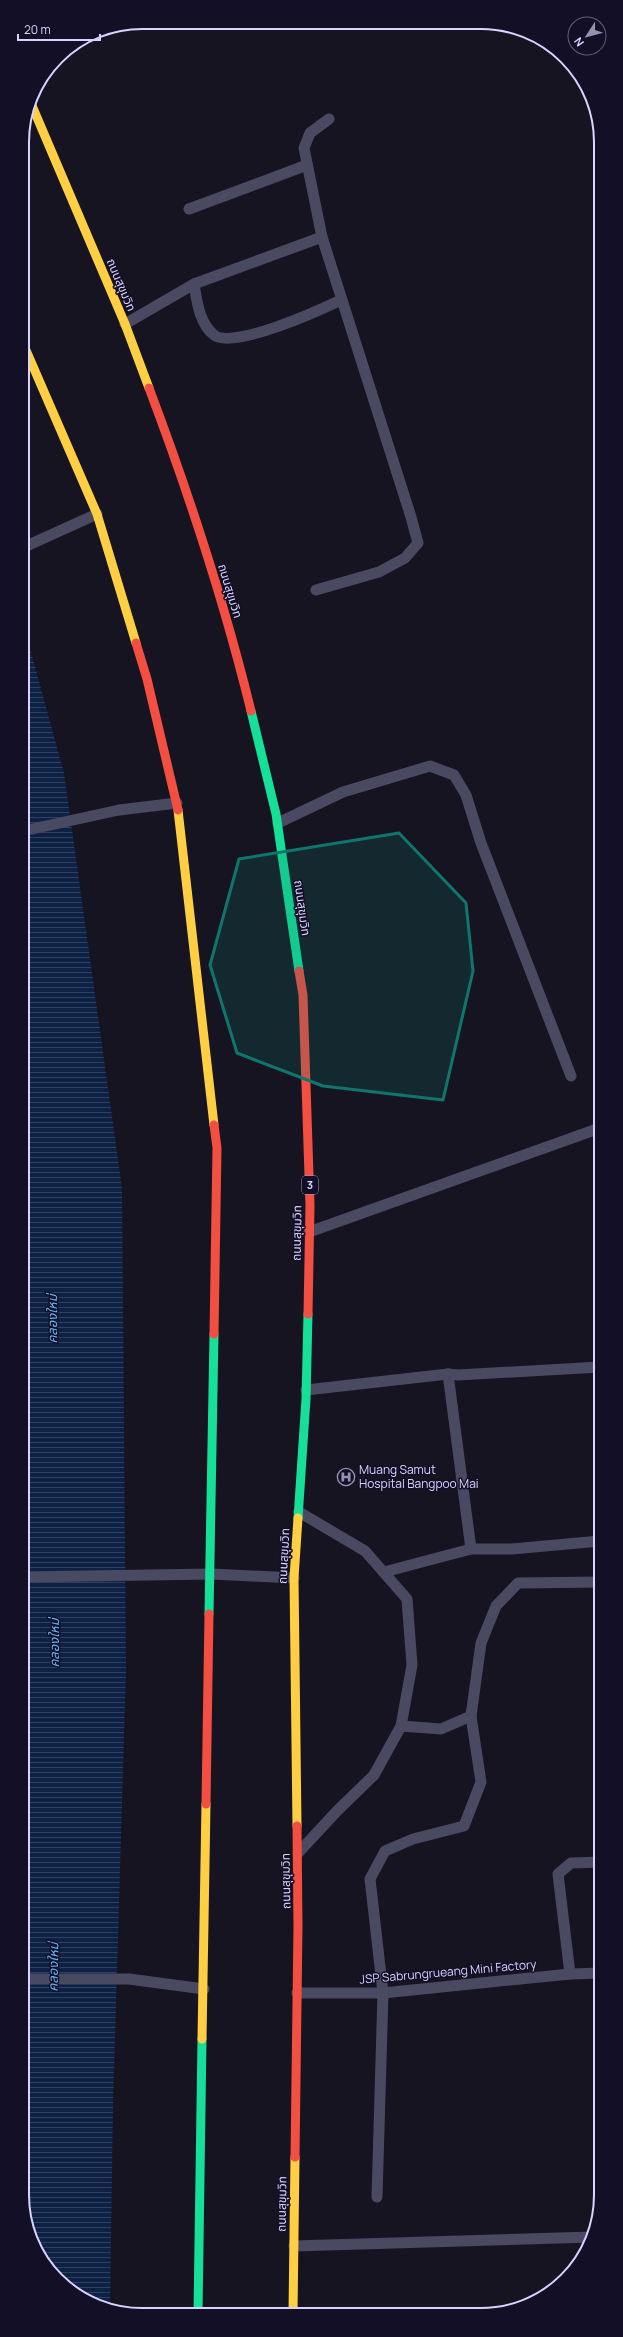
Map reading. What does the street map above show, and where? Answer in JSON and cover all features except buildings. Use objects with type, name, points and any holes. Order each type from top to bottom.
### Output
[{"type":"highway","name":"ถนนสุขุมวิท","points":[[34,110],[125,324],[197,522],[236,649],[278,823],[303,995],[310,1197],[306,1390],[294,1578],[297,1993],[293,2308]]},
{"type":"highway","points":[[29,357],[97,514],[147,679],[177,803],[217,1148],[212,1574],[198,2308]]},
{"type":"lane","points":[[316,590],[379,572],[405,558],[418,543],[412,517],[322,237],[304,148],[310,133],[329,120]]},
{"type":"lane","points":[[189,209],[307,165]]},
{"type":"lane","points":[[125,324],[194,284],[322,237]]},
{"type":"lane","points":[[194,284],[201,317],[212,334],[220,339],[237,338],[298,320],[341,300]]},
{"type":"lane","points":[[29,545],[97,514]]},
{"type":"lane","points":[[278,823],[342,792],[430,766],[454,775],[466,795],[481,844],[571,1076]]},
{"type":"lane","points":[[29,829],[119,810],[177,803]]},
{"type":"lane","points":[[309,1232],[594,1130]]},
{"type":"lane","points":[[306,1390],[448,1374],[458,1375],[594,1367]]},
{"type":"lane","points":[[448,1374],[471,1549]]},
{"type":"lane","points":[[297,1854],[337,1811],[374,1775],[401,1726],[412,1665],[407,1599],[366,1551],[299,1512]]},
{"type":"lane","points":[[384,1572],[471,1549],[512,1549],[594,1542]]},
{"type":"lane","points":[[29,1577],[212,1574],[294,1578]]},
{"type":"lane","points":[[377,2197],[383,1993],[370,1879],[385,1851],[413,1839],[464,1826],[481,1782],[471,1716],[481,1643],[496,1606],[518,1583],[594,1582]]},
{"type":"lane","points":[[401,1726],[441,1729],[471,1716]]},
{"type":"lane","points":[[570,1974],[558,1874],[571,1863],[594,1862]]},
{"type":"lane","name":"JSP Sabrungrueang Mini Factory","points":[[297,1993],[383,1993],[570,1974],[594,1973]]},
{"type":"lane","points":[[29,1979],[129,1979],[204,1989]]},
{"type":"lane","points":[[294,2246],[585,2237]]},
{"type":"highlighted area","points":[[399,833],[466,903],[473,971],[443,1100],[323,1086],[237,1053],[210,965],[239,859]]},
{"type":"water","name":"คลองใหม่","points":[[29,645],[64,773],[122,1188],[126,1669],[113,2104],[110,2303],[85,2293],[67,2280],[57,2270],[48,2258],[38,2238],[30,2210],[29,2195]]},
{"type":"traffic: fast","points":[[251,711],[276,814],[299,971]]},
{"type":"traffic: fast","points":[[298,1518],[306,1399],[308,1314]]},
{"type":"traffic: fast","points":[[209,1614],[214,1334]]},
{"type":"traffic: fast","points":[[198,2308],[202,2039]]},
{"type":"traffic: slow","points":[[34,110],[125,324],[149,388]]},
{"type":"traffic: slow","points":[[29,357],[97,514],[136,643]]},
{"type":"traffic: slow","points":[[178,810],[214,1125]]},
{"type":"traffic: slow","points":[[297,1826],[294,1578],[298,1518]]},
{"type":"traffic: slow","points":[[202,2039],[206,1804]]},
{"type":"traffic: slow","points":[[293,2308],[295,2157]]},
{"type":"traffic: jam","points":[[149,388],[205,548],[241,670],[251,711]]},
{"type":"traffic: jam","points":[[136,643],[147,679],[178,810]]},
{"type":"traffic: jam","points":[[299,971],[303,995],[310,1205],[308,1314]]},
{"type":"traffic: jam","points":[[214,1125],[217,1148],[214,1334]]},
{"type":"traffic: jam","points":[[206,1804],[209,1614]]},
{"type":"traffic: jam","points":[[295,2157],[298,1926],[297,1826]]},
{"type":"place","name":"Muang Samut Hospital Bangpoo Mai","points":[[346,1477]]}]
